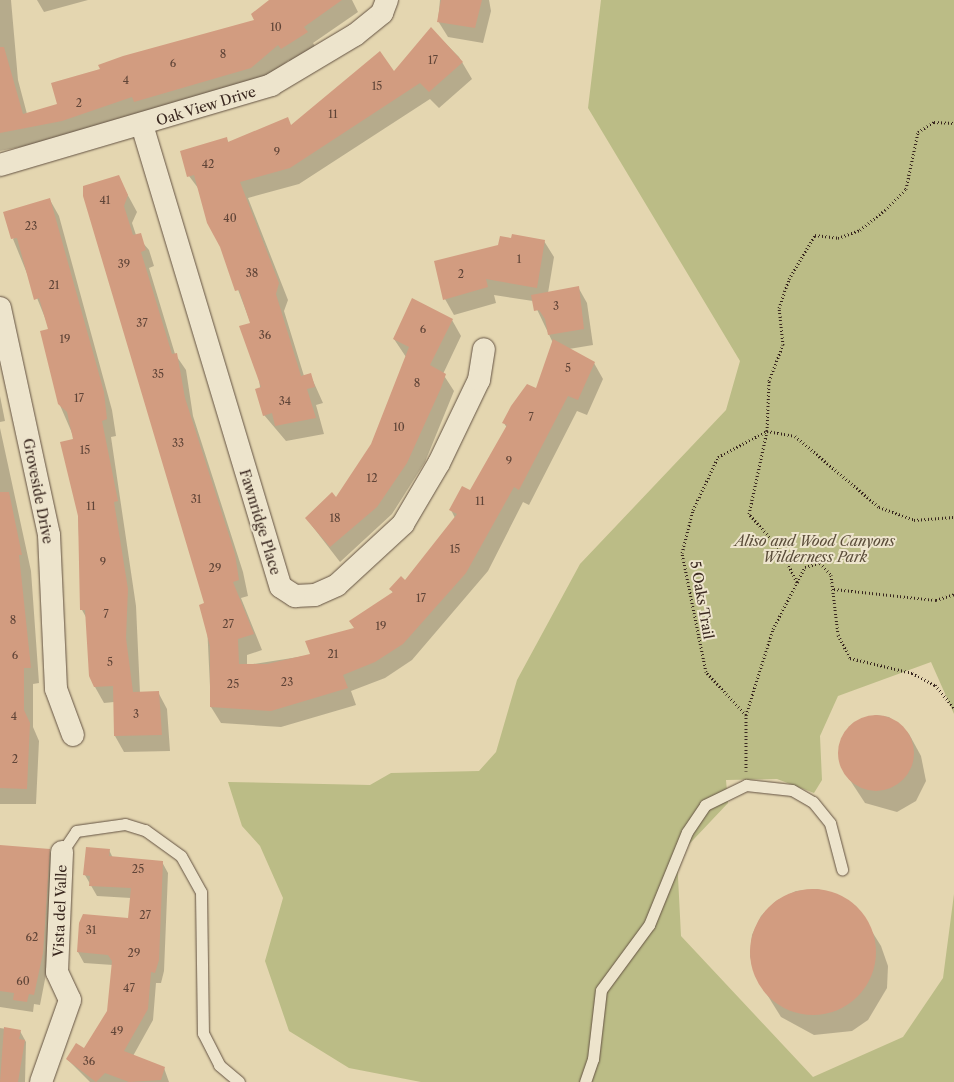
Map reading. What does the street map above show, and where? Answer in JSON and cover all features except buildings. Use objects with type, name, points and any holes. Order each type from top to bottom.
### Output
[{"type":"street","name":"Oak View Drive","points":[[0,165],[233,100],[304,69],[382,14],[387,0]]},
{"type":"street","name":"Fawnridge Place","points":[[142,125],[281,587],[295,596],[314,595],[337,585],[403,524],[439,463],[479,380],[484,349]]},
{"type":"street","name":"Groveside Drive","points":[[0,308],[49,535],[56,689],[73,735]]},
{"type":"street","name":"Vista del Valle","points":[[41,1082],[70,1000],[57,972],[62,852]]},
{"type":"lane","points":[[585,1082],[593,1059],[601,990],[653,916],[695,816],[715,797],[746,786],[777,786],[813,802],[835,833],[842,870]]},
{"type":"lane","points":[[62,852],[76,830],[125,824],[145,830],[181,856],[201,892],[203,1033],[220,1066],[239,1082]]},
{"type":"path","points":[[797,582],[780,550],[749,514],[767,431],[770,381],[783,345],[780,308],[800,260],[815,235],[838,238],[860,230],[885,210],[906,188],[918,132],[934,122],[954,123]]},
{"type":"path","points":[[767,431],[795,436],[879,507],[914,520],[954,516]]},
{"type":"path","name":"5 Oaks Trail","points":[[746,715],[706,672],[682,553],[693,510],[718,457],[767,431]]},
{"type":"path","points":[[746,786],[746,715],[773,629],[805,567],[820,563],[831,575],[838,635],[850,658],[912,673],[935,685],[953,705]]},
{"type":"path","points":[[834,589],[928,599],[954,594]]},
{"type":"green space","name":"Aliso and Wood Canyons Wilderness Park","points":[[601,0],[954,0],[954,714],[931,662],[838,696],[820,736],[822,780],[814,793],[777,779],[726,780],[728,803],[677,857],[681,936],[813,1077],[903,1037],[943,978],[954,894],[954,1082],[421,1082],[349,1068],[289,1031],[265,961],[283,898],[260,846],[242,826],[228,782],[370,785],[391,773],[479,771],[496,752],[517,680],[580,564],[726,410],[740,361],[588,108]]}]
